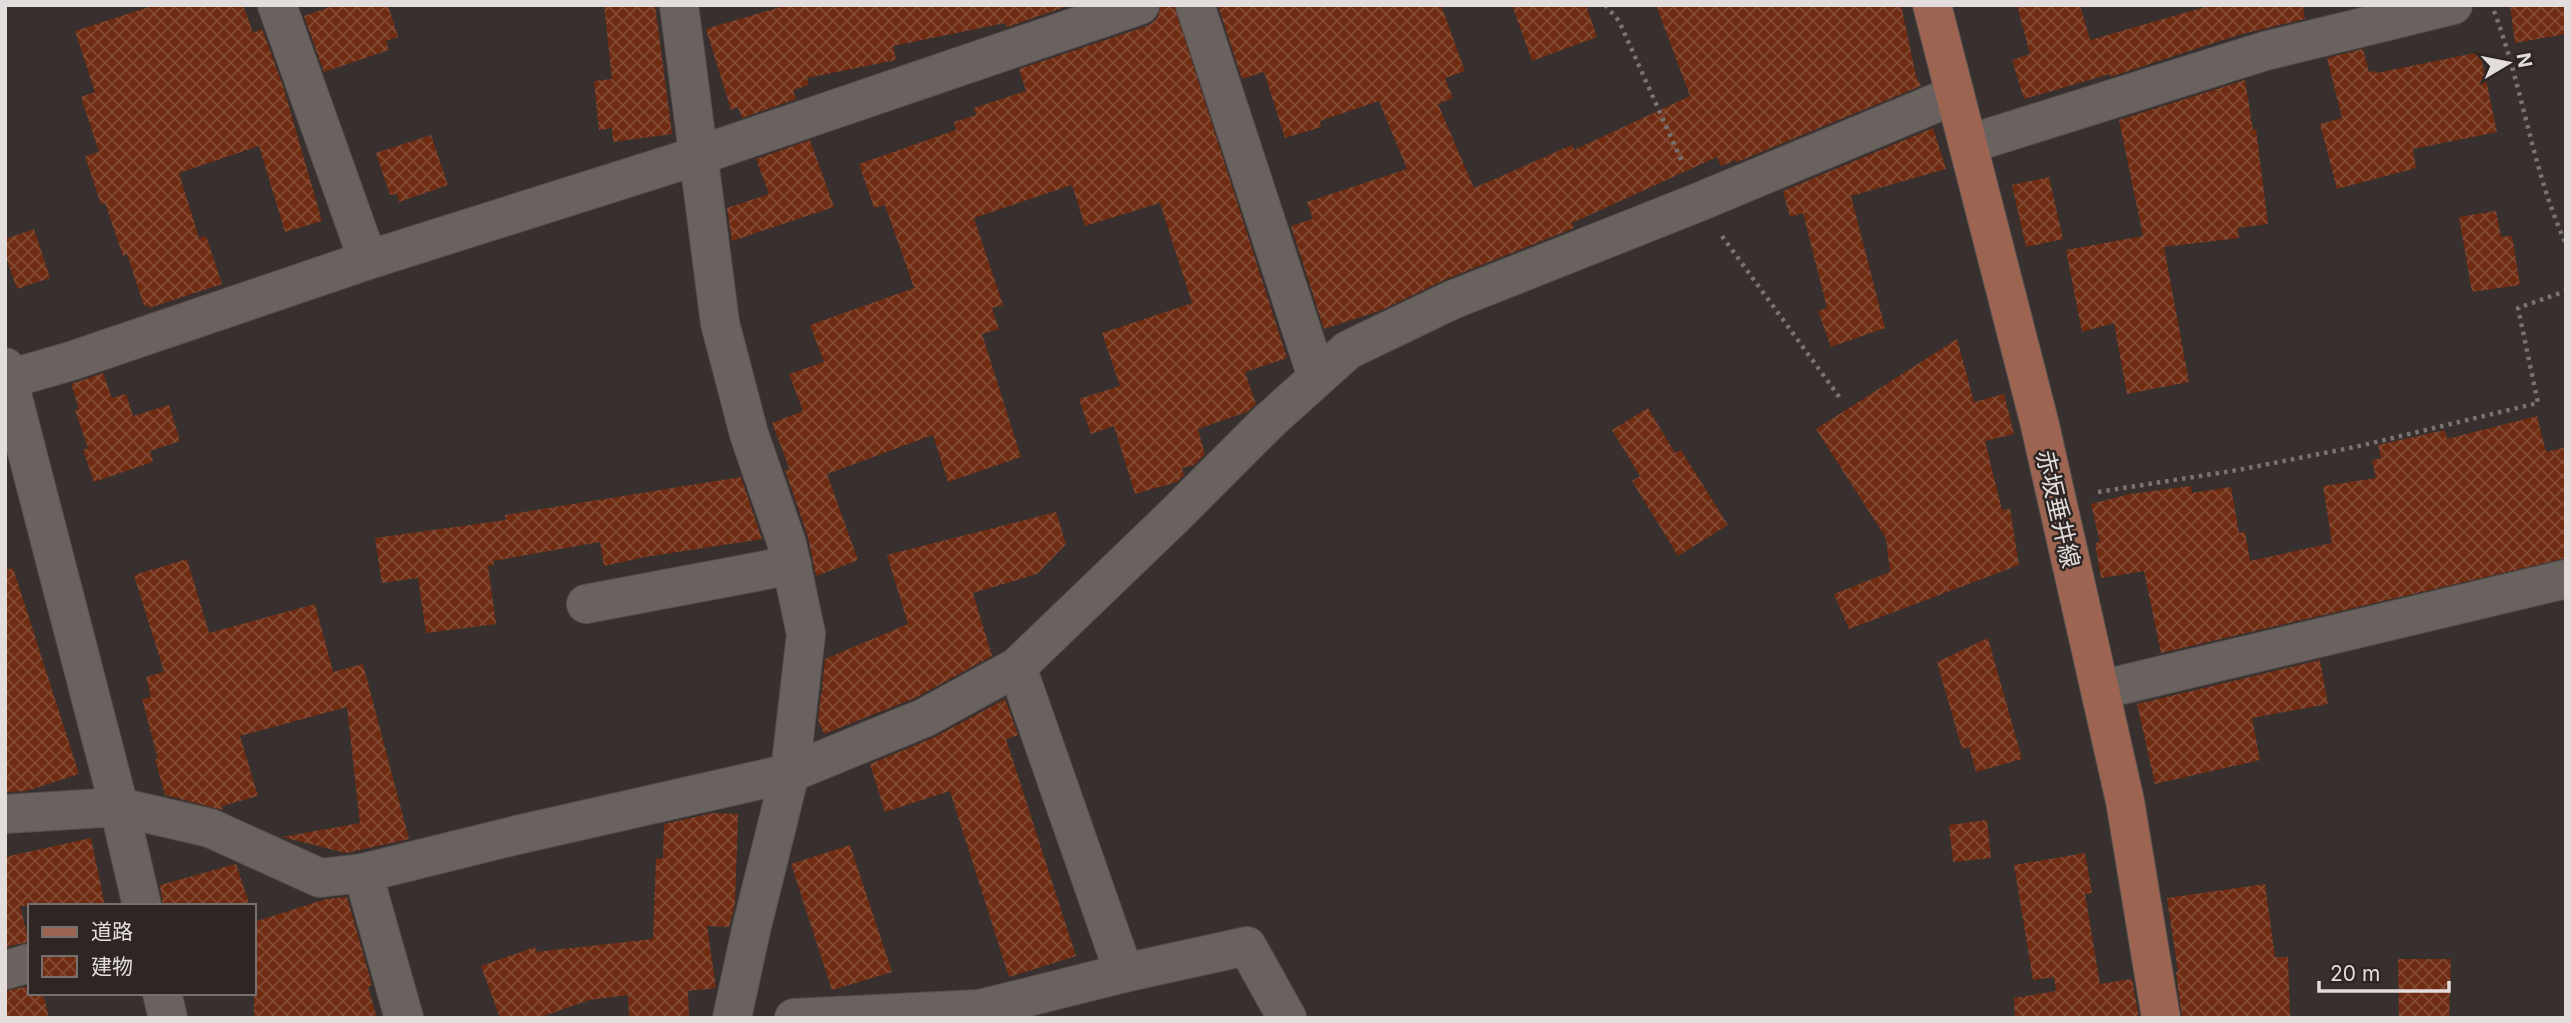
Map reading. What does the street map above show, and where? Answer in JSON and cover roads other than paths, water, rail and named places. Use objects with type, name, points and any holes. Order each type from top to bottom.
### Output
[{"type":"main road","name":"赤坂垂井線","points":[[1932,5],[1969,144],[2100,690],[2125,801],[2161,1018]]},
{"type":"street","points":[[277,5],[368,260]]},
{"type":"street","points":[[679,5],[720,323],[749,434],[788,544],[806,634],[790,774],[732,1018]]},
{"type":"street","points":[[142,904],[119,807],[6,375],[71,361],[368,260],[697,156],[1140,5]]},
{"type":"street","points":[[1195,5],[1317,377]]},
{"type":"street","points":[[1969,144],[2265,51],[2453,5]]},
{"type":"street","points":[[5,814],[119,807],[210,828],[320,878],[363,873],[517,835],[790,774],[924,718],[1017,667],[1268,422],[1348,350],[1452,300],[1625,232],[1955,95]]},
{"type":"street","points":[[586,604],[792,565]]},
{"type":"street","points":[[2100,690],[2566,579]]},
{"type":"street","points":[[1017,667],[1124,973]]},
{"type":"street","points":[[363,873],[404,1018]]},
{"type":"street","points":[[794,1018],[980,1009],[1247,946],[1287,1018]]},
{"type":"street","points":[[5,970],[28,964]]},
{"type":"street","points":[[162,995],[168,1018]]}]
